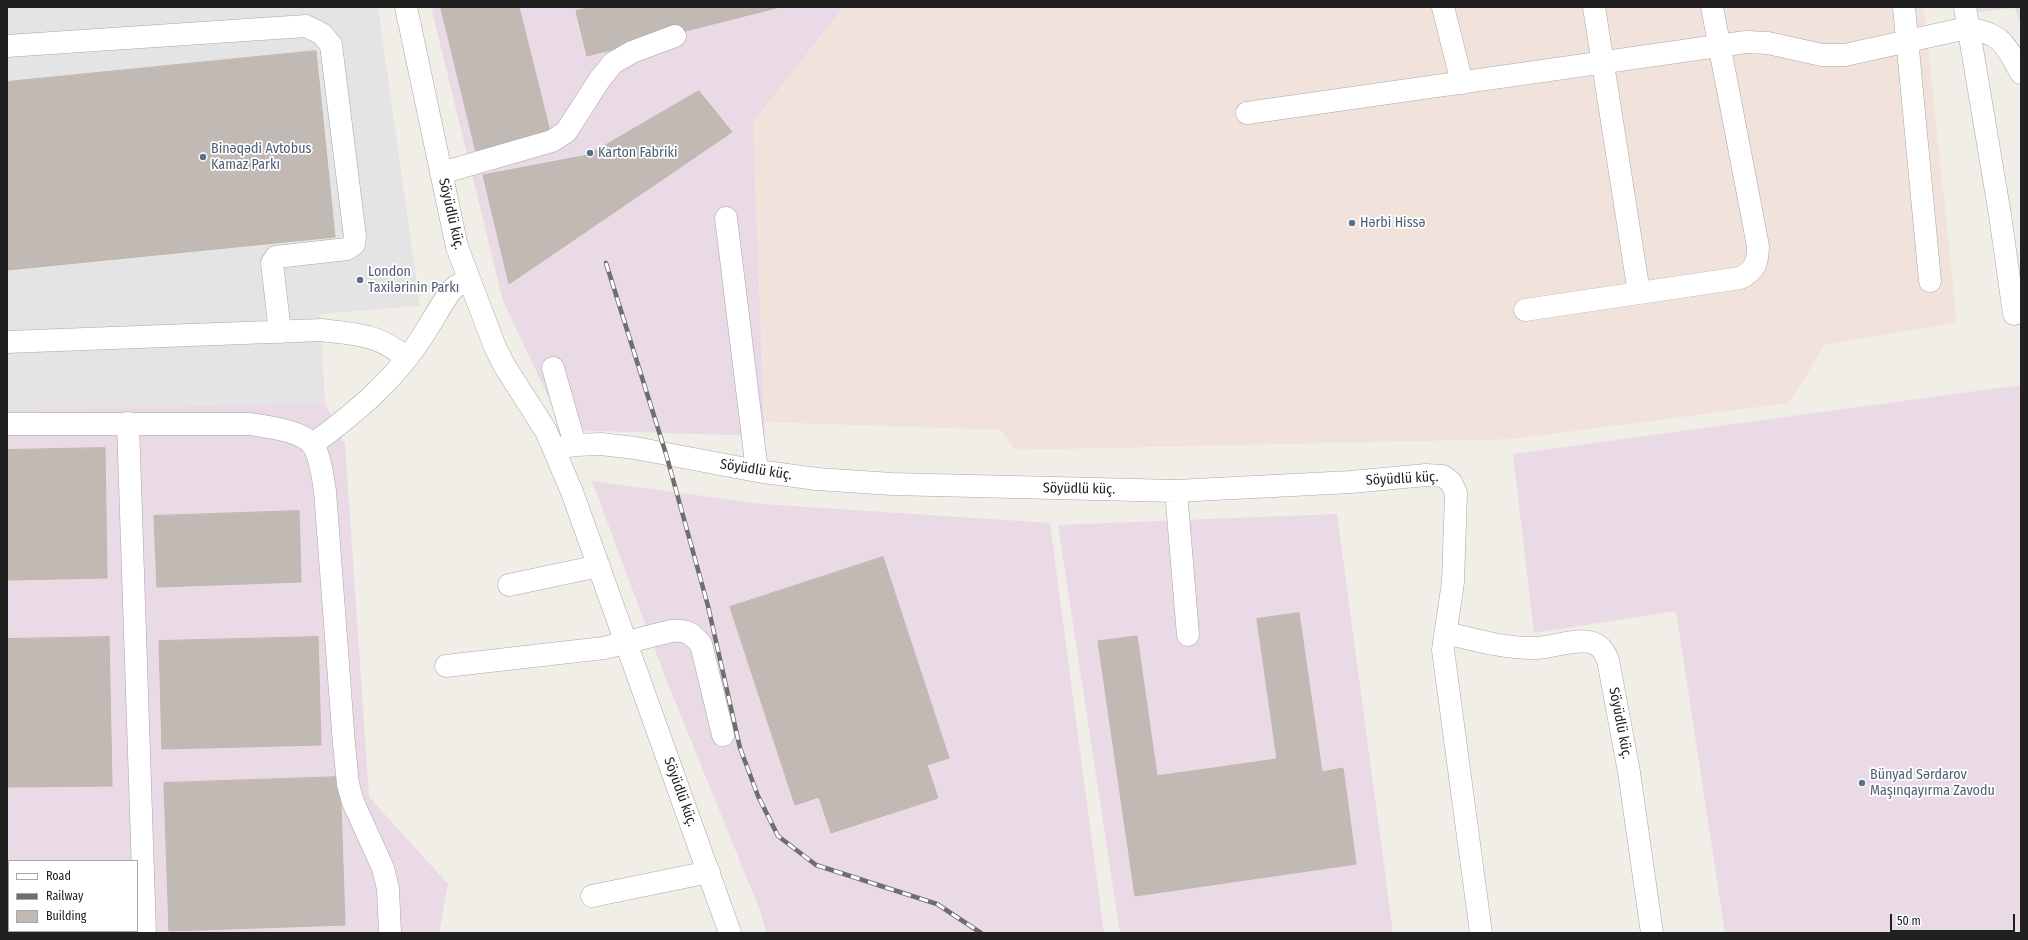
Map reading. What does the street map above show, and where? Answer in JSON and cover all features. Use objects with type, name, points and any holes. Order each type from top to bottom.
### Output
[{"type":"street","name":"Söyüdlü küç.","points":[[406,7],[457,247],[504,365],[565,447],[599,566],[628,643],[730,933]]},
{"type":"street","points":[[1443,7],[1462,83]]},
{"type":"street","points":[[1594,7],[1639,293]]},
{"type":"street","points":[[1525,310],[1740,278],[1750,273],[1758,260],[1758,246],[1712,7]]},
{"type":"street","points":[[1904,7],[1930,281]]},
{"type":"street","points":[[1247,113],[1746,42],[1768,43],[1822,55],[1845,55],[1860,53],[1908,39],[1966,17]]},
{"type":"street","points":[[1966,17],[2004,43],[2021,73]]},
{"type":"street","points":[[1966,17],[2000,215],[2014,314]]},
{"type":"street","points":[[7,46],[306,26],[322,34],[331,45],[355,237],[354,244],[347,249],[276,257],[273,259],[272,262],[280,332]]},
{"type":"street","points":[[441,173],[552,141],[566,132],[600,79],[613,63],[632,52],[675,36]]},
{"type":"street","points":[[726,218],[757,471]]},
{"type":"street","points":[[312,444],[354,413],[378,390],[406,358],[450,292],[455,287],[469,279]]},
{"type":"street","points":[[7,342],[322,330],[371,336],[392,346],[406,358]]},
{"type":"street","points":[[552,368],[565,447]]},
{"type":"street","points":[[128,423],[145,933]]},
{"type":"street","points":[[7,424],[250,424],[288,432],[306,439],[312,444],[319,463],[325,491],[348,784],[353,802],[383,868],[388,889],[390,933]]},
{"type":"street","name":"Söyüdlü küç.","points":[[565,447],[601,444],[635,448],[757,471],[817,479],[892,484],[1176,491],[1443,476],[1451,482],[1456,493],[1453,582],[1443,650],[1481,933]]},
{"type":"street","points":[[1176,491],[1188,635]]},
{"type":"street","points":[[509,585],[599,566]]},
{"type":"street","points":[[446,666],[604,648],[671,631],[682,630],[691,633],[701,644],[723,735]]},
{"type":"street","name":"Söyüdlü küç.","points":[[1446,633],[1519,647],[1538,648],[1571,642],[1589,642],[1598,645],[1603,650],[1608,660],[1629,772],[1652,933]]},
{"type":"street","points":[[592,896],[709,872]]},
{"type":"shaded area","name":"Binəqədi Avtobus Kamaz Parkı","points":[[7,7],[378,7],[420,306],[320,314],[325,403],[7,410]]},
{"type":"shaded area","points":[[431,7],[844,7],[753,122],[765,436],[564,430],[503,301]]},
{"type":"shaded area","name":"Hərbi Hissə","points":[[844,7],[1924,7],[1957,323],[1825,345],[1789,403],[1513,439],[1015,450],[1001,430],[765,422],[753,122]]},
{"type":"shaded area","points":[[1978,7],[2021,7],[2021,26],[2015,8],[1978,12]]},
{"type":"shaded area","name":"Bünyad Sərdarov Maşınqayırma Zavodu","points":[[2021,385],[2021,933],[1725,933],[1676,611],[1534,633],[1513,454]]},
{"type":"shaded area","points":[[325,403],[345,444],[369,797],[448,884],[439,933],[7,933],[7,410]]},
{"type":"shaded area","points":[[592,481],[762,504],[1050,523],[1104,933],[766,933],[761,913],[664,674]]},
{"type":"shaded area","points":[[1337,514],[1393,933],[1120,933],[1058,525]]},
{"type":"building","points":[[441,7],[519,7],[550,132],[476,151]]},
{"type":"building","points":[[592,7],[780,7],[587,56],[576,11]]},
{"type":"building","points":[[316,51],[335,237],[7,270],[7,82]]},
{"type":"building","points":[[699,91],[732,132],[509,284],[483,175],[588,155]]},
{"type":"building","points":[[105,448],[107,578],[7,580],[7,450]]},
{"type":"building","points":[[299,511],[301,582],[157,587],[154,516]]},
{"type":"building","points":[[883,557],[949,758],[927,765],[938,798],[831,833],[819,797],[795,805],[730,607]]},
{"type":"building","points":[[1299,613],[1322,772],[1343,768],[1356,864],[1135,896],[1098,641],[1137,636],[1157,776],[1277,759],[1257,619]]},
{"type":"building","points":[[109,637],[112,786],[7,787],[7,639]]},
{"type":"building","points":[[318,637],[321,745],[162,749],[159,641]]},
{"type":"building","points":[[340,777],[345,925],[169,931],[164,783]]},
{"type":"railway","points":[[606,263],[666,454],[708,606],[740,748],[758,796],[778,836],[816,865],[937,904],[981,933]]},
{"type":"place","name":"Karton Fabriki","points":[[590,153]]},
{"type":"place","name":"Binəqədi Avtobus Kamaz Parkı","points":[[203,157]]},
{"type":"place","name":"Hərbi Hissə","points":[[1352,223]]},
{"type":"place","name":"London Taxilərinin Parkı","points":[[360,280]]},
{"type":"place","name":"Bünyad Sərdarov Maşınqayırma Zavodu","points":[[1862,783]]}]
